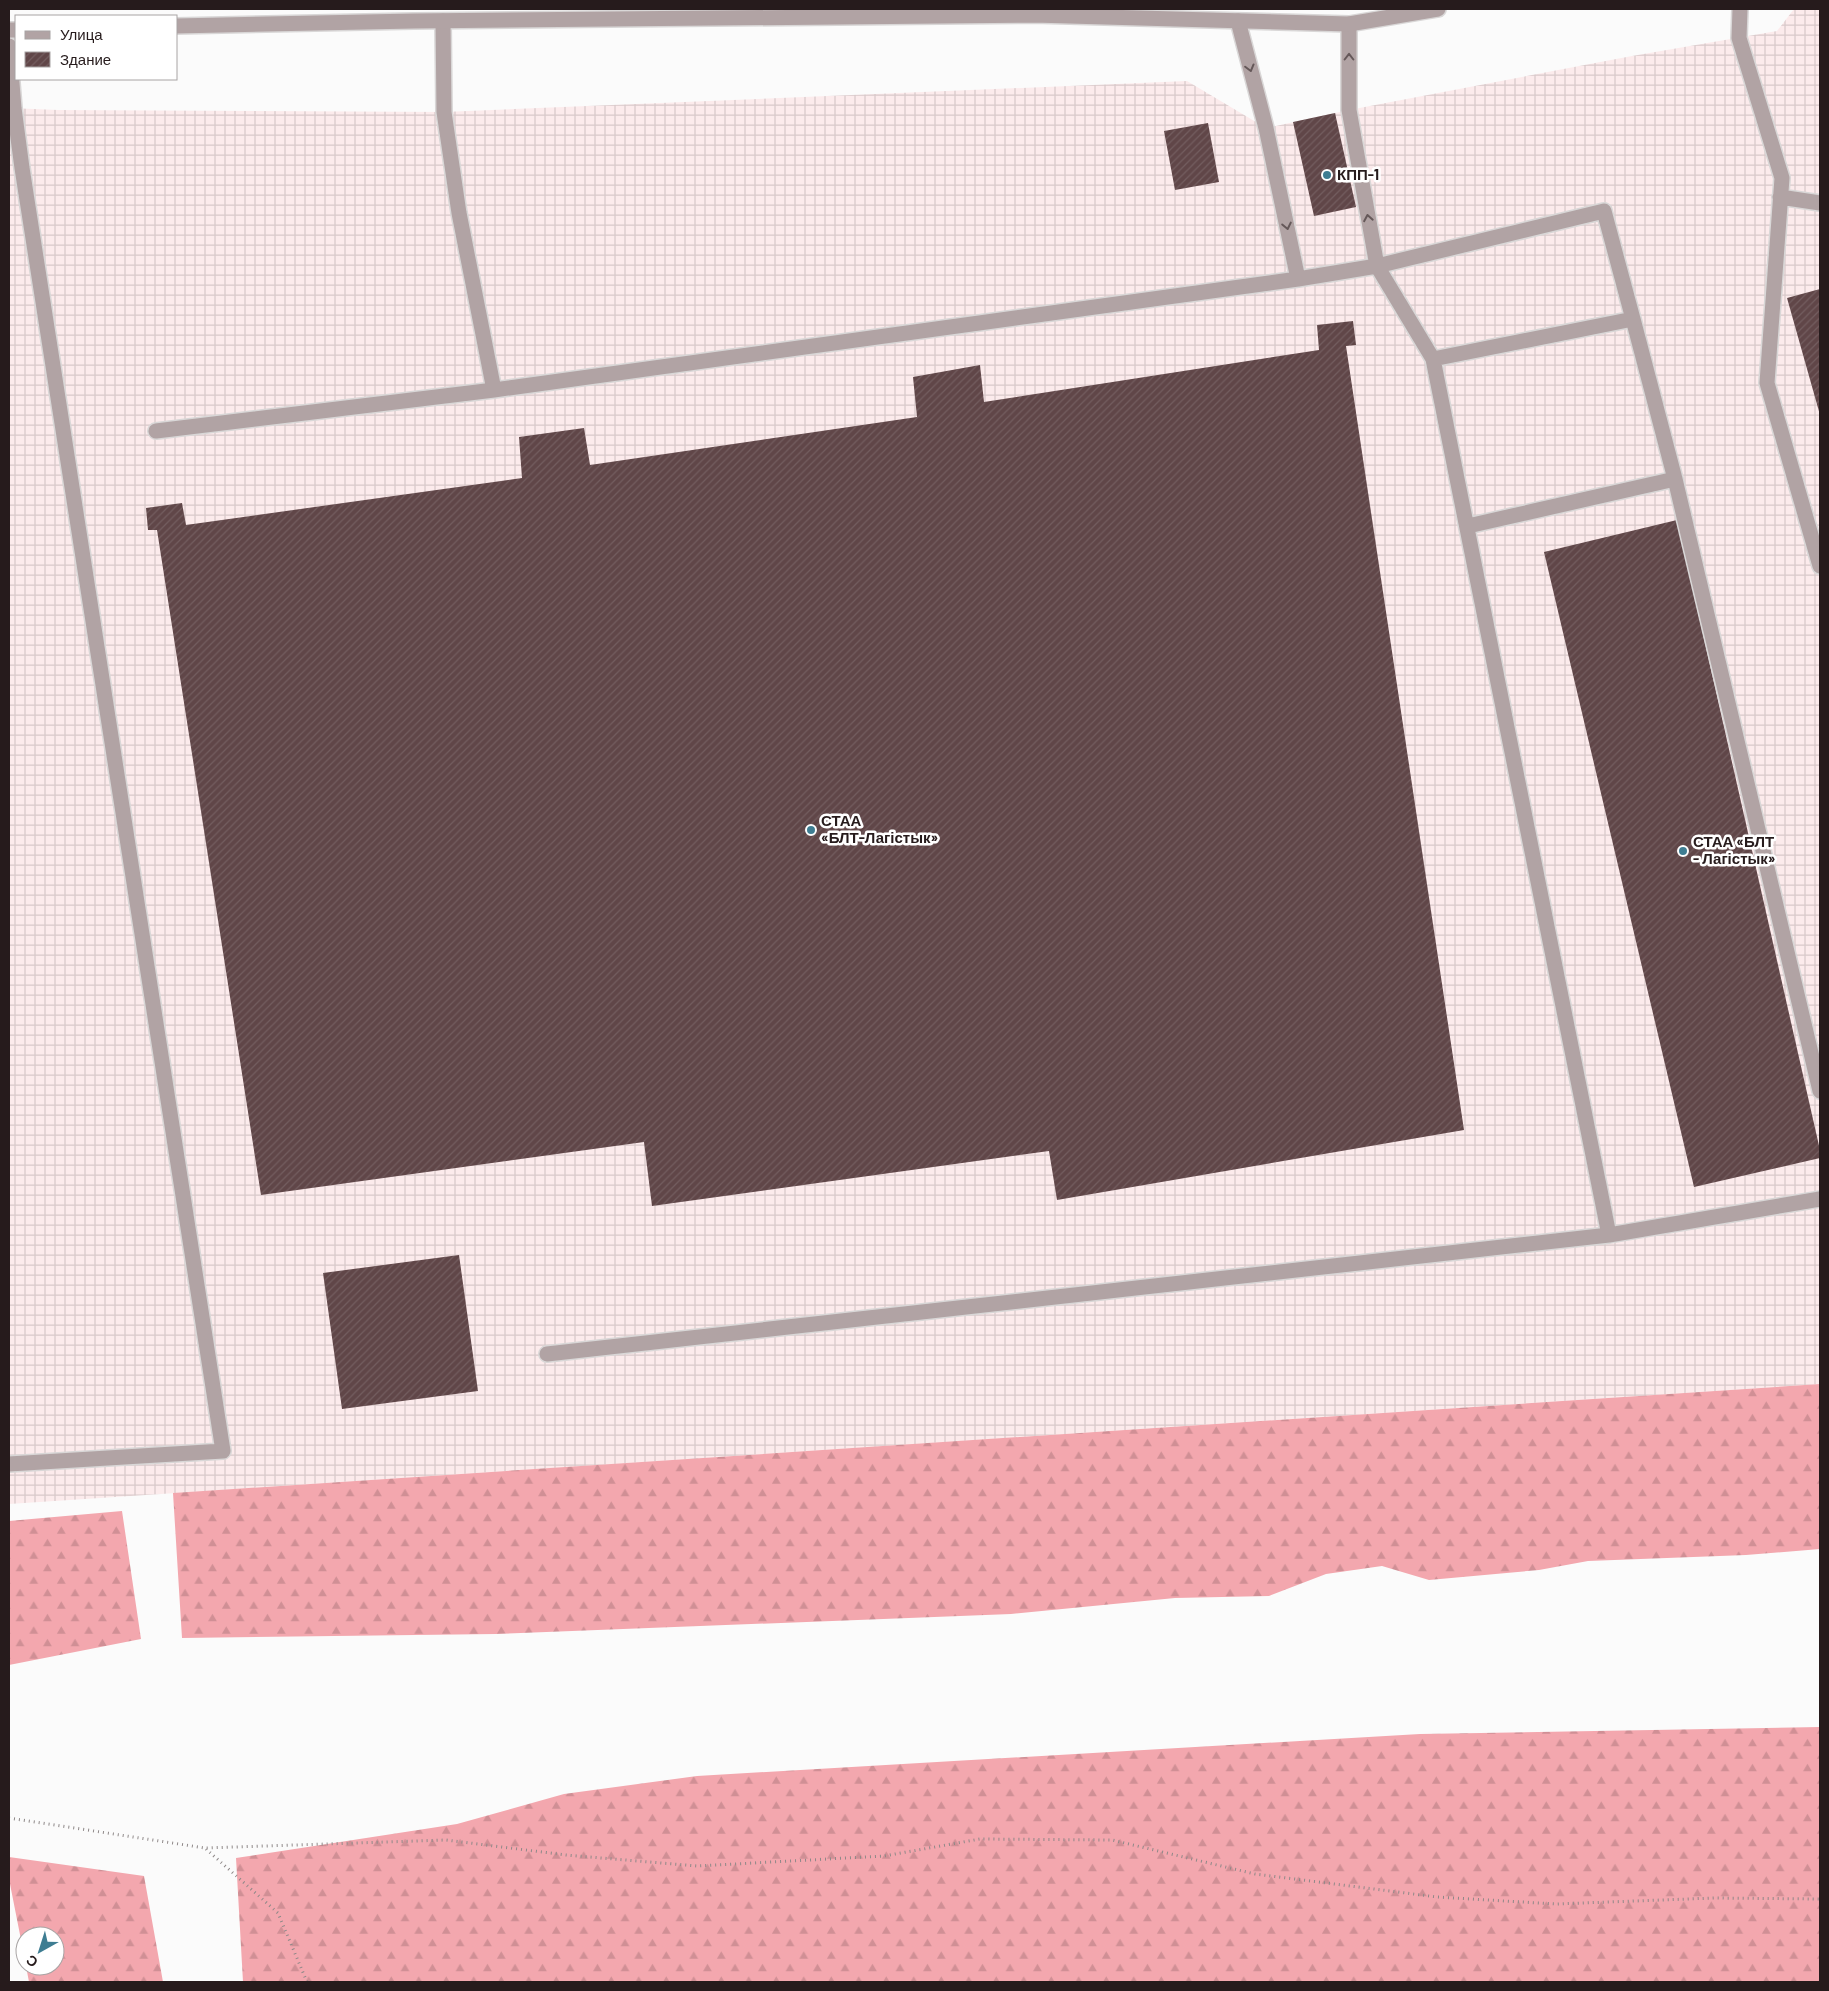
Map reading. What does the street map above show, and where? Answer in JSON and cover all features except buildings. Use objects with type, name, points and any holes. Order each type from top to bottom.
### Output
[{"type":"street","points":[[178,26],[444,21],[1034,15],[1349,24],[1438,9]]},
{"type":"street","points":[[1740,9],[1739,38],[1782,178],[1767,383],[1820,566]]},
{"type":"street","points":[[444,21],[444,112],[459,213],[494,390]]},
{"type":"street","points":[[1238,21],[1266,128],[1298,279]]},
{"type":"street","points":[[1349,24],[1349,110],[1377,266],[1433,359],[1609,1235]]},
{"type":"street","points":[[9,46],[14,108],[15,168],[223,1451],[9,1464]]},
{"type":"street","points":[[1780,197],[1820,203]]},
{"type":"street","points":[[156,432],[494,390],[1298,279],[1377,266],[1604,211],[1675,479],[1820,1091]]},
{"type":"street","points":[[1433,359],[1633,319]]},
{"type":"street","points":[[1468,526],[1675,479]]},
{"type":"street","points":[[547,1354],[1609,1235],[1820,1200]]},
{"type":"path","points":[[9,1818],[205,1848],[446,1840],[566,1855],[696,1866],[884,1856],[980,1839],[1112,1840],[1255,1874],[1437,1897],[1556,1904],[1714,1898],[1820,1899]]},
{"type":"path","points":[[205,1848],[278,1912],[307,1982]]},
{"type":"shaded area","name":"СТАА «БЛТ - Лагістык»","points":[[1794,9],[1820,9],[1820,1384],[9,1504],[9,108],[58,110],[444,112],[1187,81],[1266,128],[1349,110],[1632,56],[1777,31]]},
{"type":"green space","points":[[1820,1384],[1820,1549],[1746,1555],[1588,1561],[1539,1570],[1429,1580],[1382,1566],[1326,1574],[1269,1596],[1175,1598],[1011,1614],[496,1634],[182,1638],[173,1493]]},
{"type":"green space","points":[[122,1511],[141,1639],[9,1665],[9,1521]]},
{"type":"green space","points":[[1820,1727],[1820,1982],[243,1982],[236,1858],[457,1824],[564,1794],[697,1776],[1420,1734]]},
{"type":"green space","points":[[9,1857],[144,1876],[163,1982],[29,1982],[28,1976],[65,1976],[65,1926],[18,1926],[9,1879]]},
{"type":"place","name":"КПП-1","points":[[1327,175]]},
{"type":"place","name":"СТАА «БЛТ-Лагістык»","points":[[811,830]]},
{"type":"place","name":"СТАА «БЛТ - Лагістык»","points":[[1683,851]]}]
